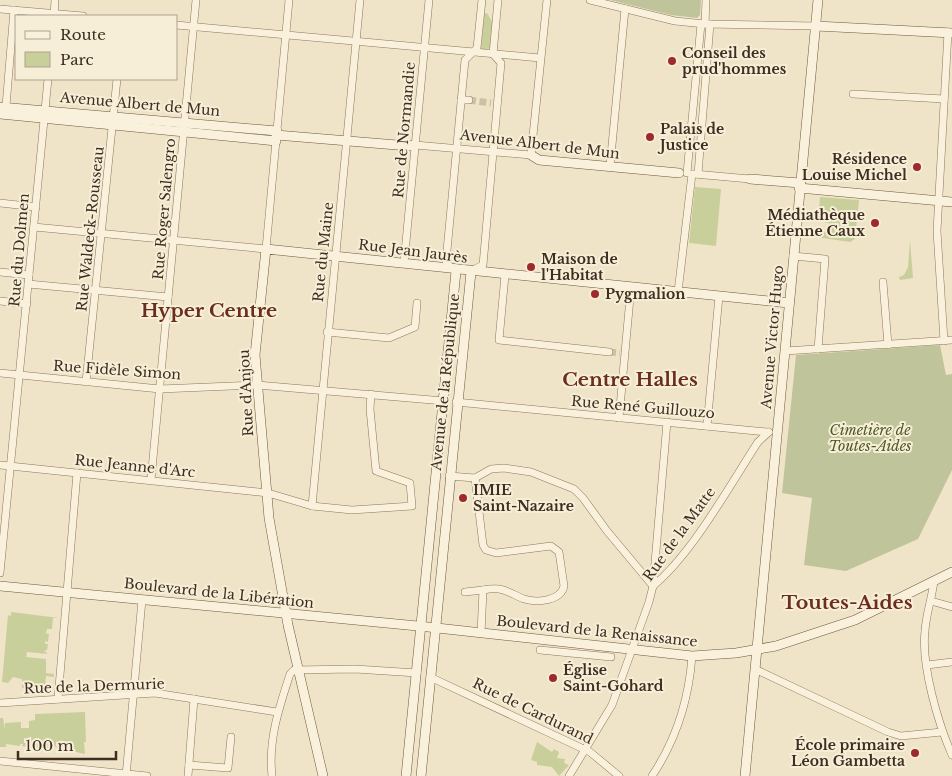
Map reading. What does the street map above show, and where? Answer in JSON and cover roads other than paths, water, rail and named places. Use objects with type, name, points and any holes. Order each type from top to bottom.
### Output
[{"type":"street","points":[[0,9],[54,15],[55,0]]},
{"type":"street","name":"Rue Roger Salengro","points":[[151,480],[196,0]]},
{"type":"street","name":"Rue d'Anjou","points":[[289,0],[283,34],[276,135],[255,355],[269,518],[286,614],[323,776]]},
{"type":"street","name":"Rue du Maine","points":[[312,506],[360,0]]},
{"type":"street","name":"Rue de Normandie","points":[[404,263],[429,0]]},
{"type":"street","name":"Avenue de la République","points":[[406,776],[444,401],[453,269],[446,260],[456,148],[465,100],[465,60],[475,52],[482,0]]},
{"type":"street","name":"Avenue de la République","points":[[421,776],[456,402],[471,272],[483,264],[494,152],[494,103],[501,63],[493,54],[498,0]]},
{"type":"street","points":[[531,155],[547,0]]},
{"type":"street","points":[[590,0],[675,21],[705,24],[816,26],[950,33],[944,99],[937,230],[948,340],[784,351]]},
{"type":"street","points":[[678,292],[706,0]]},
{"type":"street","name":"Avenue Victor Hugo","points":[[745,776],[818,0]]},
{"type":"street","points":[[610,166],[625,9]]},
{"type":"street","points":[[0,118],[14,10]]},
{"type":"street","points":[[689,173],[705,24]]},
{"type":"street","points":[[178,25],[540,58]]},
{"type":"street","name":"Rue du Dolmen","points":[[0,573],[48,80]]},
{"type":"street","name":"Rue Waldeck-Rousseau","points":[[86,382],[97,290],[117,80]]},
{"type":"street","points":[[853,94],[944,99]]},
{"type":"street","name":"Avenue Albert de Mun","points":[[2,110],[45,110],[184,122],[276,135]]},
{"type":"street","name":"Avenue Albert de Mun","points":[[2,110],[44,120],[112,126],[184,132],[276,135],[531,155],[539,160],[750,179],[952,202]]},
{"type":"street","points":[[0,203],[36,206]]},
{"type":"street","name":"Rue Jean Jaurès","points":[[34,227],[789,303]]},
{"type":"street","points":[[793,256],[826,259],[818,349]]},
{"type":"street","points":[[0,272],[29,275]]},
{"type":"street","points":[[505,275],[499,340],[609,352]]},
{"type":"street","points":[[882,282],[888,345]]},
{"type":"street","points":[[28,284],[168,297]]},
{"type":"street","points":[[619,418],[622,353],[631,287]]},
{"type":"street","points":[[707,426],[719,296]]},
{"type":"street","points":[[0,301],[26,304]]},
{"type":"street","points":[[327,332],[389,338],[415,327],[417,303]]},
{"type":"street","name":"Rue Fidèle Simon","points":[[0,373],[160,389],[257,384],[322,390]]},
{"type":"street","points":[[322,390],[444,401]]},
{"type":"street","name":"Rue Jeanne d'Arc","points":[[0,465],[268,493],[312,506],[352,510],[412,506],[410,483],[376,471],[370,409],[371,394]]},
{"type":"street","name":"Rue René Guillouzo","points":[[456,402],[767,432]]},
{"type":"street","points":[[653,586],[667,422]]},
{"type":"street","points":[[767,432],[777,432]]},
{"type":"street","name":"Rue de la Matte","points":[[569,776],[612,705],[634,649],[653,586],[666,575],[698,532],[767,432]]},
{"type":"street","points":[[449,476],[475,478],[491,469],[504,468],[531,472],[574,489],[653,586]]},
{"type":"street","points":[[58,699],[77,473]]},
{"type":"street","points":[[465,592],[500,589],[526,600],[545,599],[557,597],[563,591],[564,586],[559,552],[551,546],[496,553],[486,550],[482,545],[475,478]]},
{"type":"street","name":"Boulevard de la Renaissance","points":[[435,628],[692,656],[757,650],[780,645],[855,620],[952,572]]},
{"type":"street","points":[[934,581],[925,630],[927,665],[942,732],[952,754]]},
{"type":"street","name":"Boulevard de la Libération","points":[[0,586],[435,628]]},
{"type":"street","points":[[481,633],[483,590]]},
{"type":"street","points":[[126,775],[142,600]]},
{"type":"street","points":[[931,601],[952,607]]},
{"type":"street","points":[[540,650],[611,657]]},
{"type":"street","points":[[652,776],[670,745],[680,718],[690,686],[692,656]]},
{"type":"street","points":[[927,665],[952,662]]},
{"type":"street","points":[[272,776],[271,745],[277,712],[290,674],[298,668],[417,673]]},
{"type":"street","points":[[755,669],[888,732],[901,736],[942,732]]},
{"type":"street","name":"Rue de Cardurand","points":[[430,677],[586,750],[619,776]]},
{"type":"street","name":"Rue de la Dermurie","points":[[0,703],[155,693],[277,712]]},
{"type":"street","points":[[188,776],[194,699]]},
{"type":"street","points":[[189,765],[228,768],[231,737]]},
{"type":"street","points":[[0,761],[147,776]]},
{"type":"street","points":[[53,767],[53,776]]},
{"type":"tunnel","points":[[469,100],[491,103]]},
{"type":"tunnel","points":[[609,352],[620,353]]},
{"type":"place","name":"Conseil des prud'hommes","points":[[672,61]]},
{"type":"place","name":"Palais de Justice","points":[[650,137]]},
{"type":"place","name":"Résidence Louise Michel","points":[[917,167]]},
{"type":"place","name":"Médiathèque Étienne Caux","points":[[875,223]]},
{"type":"place","name":"Maison de l'Habitat","points":[[531,267]]},
{"type":"place","name":"Pygmalion","points":[[595,294]]},
{"type":"place","name":"IMIE Saint-Nazaire","points":[[463,498]]},
{"type":"place","name":"Église Saint-Gohard","points":[[553,678]]},
{"type":"place","name":"École primaire Léon Gambetta","points":[[915,753]]},
{"type":"district","name":"Hyper Centre","points":[[209,310]]},
{"type":"district","name":"Centre Halles","points":[[630,379]]},
{"type":"district","name":"Toutes-Aides","points":[[847,602]]},
{"type":"park label","name":"Cimetière de Toutes-Aides","points":[[870,438]]}]
